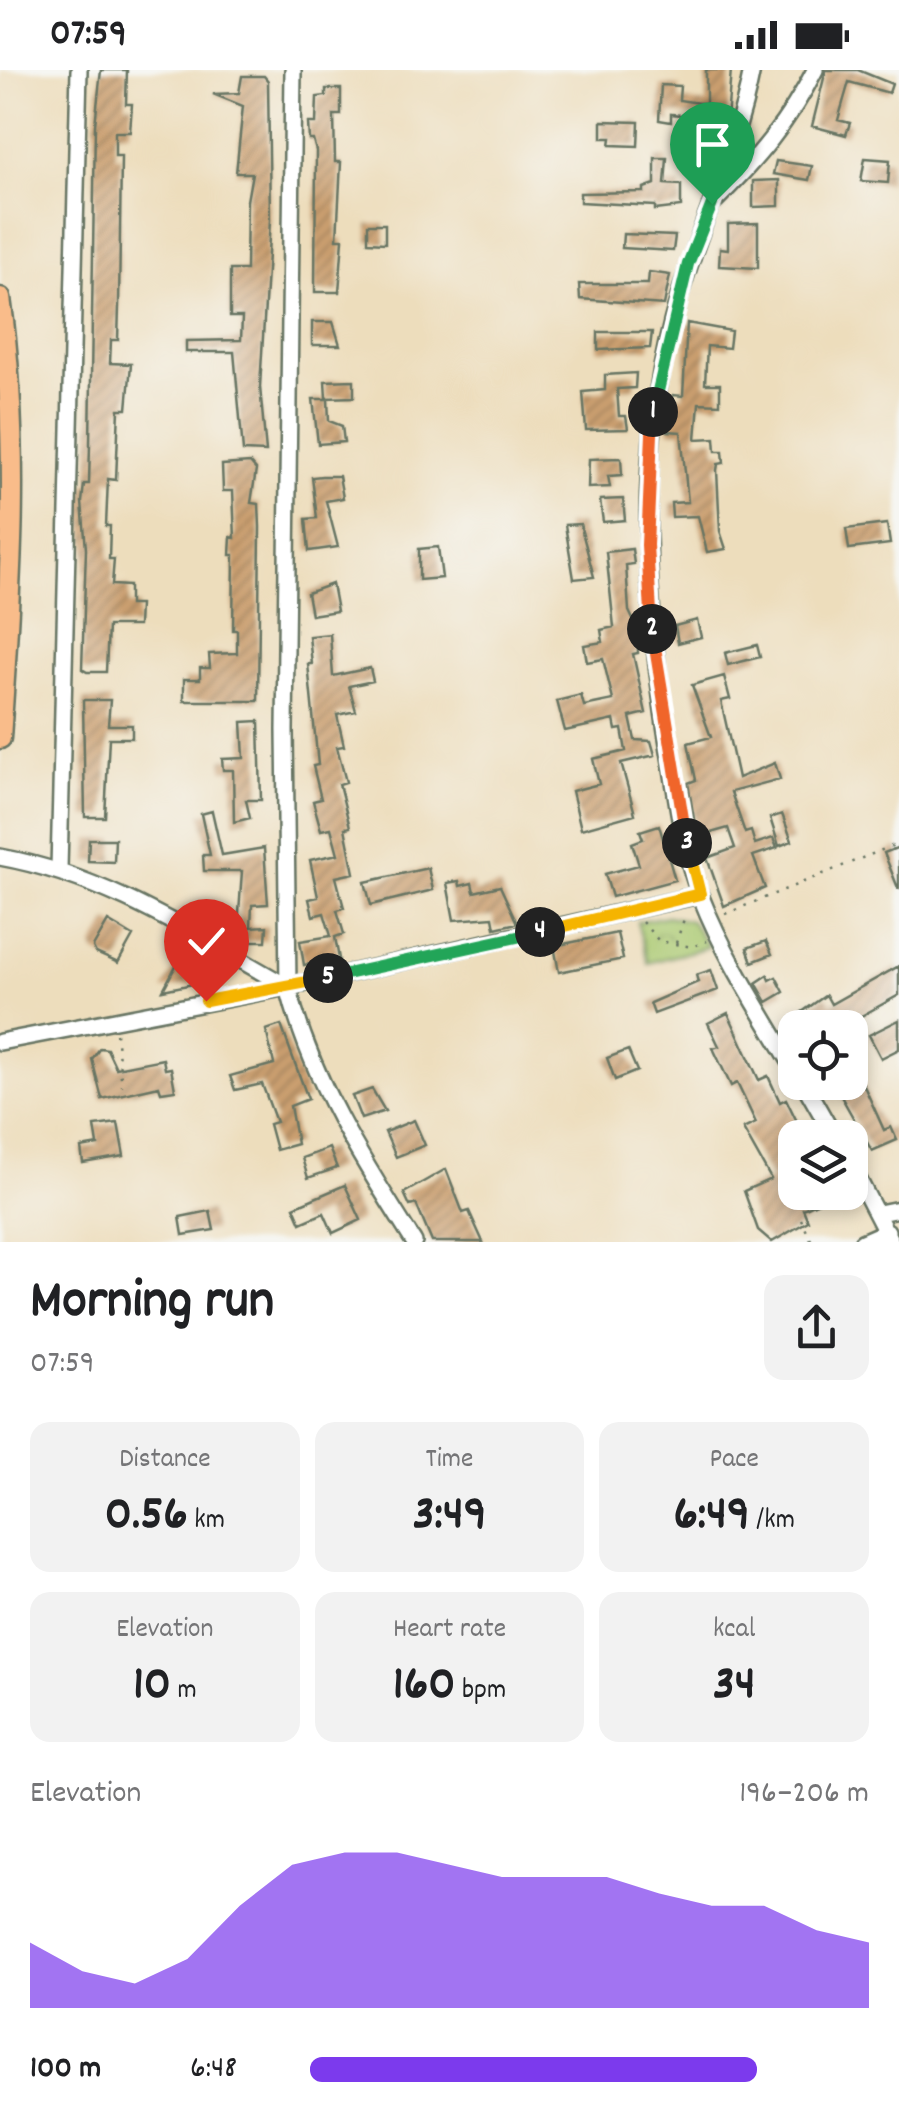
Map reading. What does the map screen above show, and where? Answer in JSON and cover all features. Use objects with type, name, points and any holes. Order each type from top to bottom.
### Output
[{"type":"main road","points":[[0,298],[14,446],[11,587],[0,738]]},
{"type":"street","points":[[59,869],[78,70]]},
{"type":"street","points":[[293,70],[285,711],[288,987],[305,1049],[326,1097],[414,1242]]},
{"type":"street","points":[[752,70],[742,122],[672,322],[652,412],[647,545],[658,680],[680,813],[700,894],[778,1039]]},
{"type":"street","points":[[712,204],[766,150],[795,110],[815,70]]},
{"type":"street","points":[[0,857],[59,869],[179,925],[288,987]]},
{"type":"street","points":[[0,1042],[288,987],[700,894]]},
{"type":"street","points":[[862,1242],[889,1237],[868,1194]]},
{"type":"street","points":[[879,1213],[899,1208]]},
{"type":"path","points":[[722,916],[899,843]]},
{"type":"path","points":[[676,943],[685,916]]},
{"type":"path","points":[[641,919],[654,938],[692,947],[708,941]]},
{"type":"path","points":[[116,1031],[122,1086]]},
{"type":"path","points":[[802,1219],[812,1242]]},
{"type":"green space","points":[[667,916],[691,921],[708,947],[648,963],[637,922]]},
{"type":"building","points":[[101,70],[127,70],[126,104],[132,104],[130,132],[115,132],[115,156],[121,156],[119,306],[118,340],[111,340],[110,363],[131,364],[127,409],[119,409],[116,480],[108,479],[106,526],[110,526],[109,559],[114,559],[112,585],[129,586],[129,605],[139,605],[138,626],[108,626],[106,672],[87,672],[82,669],[86,549],[82,502],[84,484],[89,484],[95,125]]},
{"type":"building","points":[[706,70],[731,70],[727,120],[671,114],[671,122],[659,120],[661,85],[680,86],[679,100],[706,104]]},
{"type":"building","points":[[826,70],[858,70],[892,84],[889,93],[849,82],[838,120],[850,123],[846,135],[812,126]]},
{"type":"building","points":[[242,76],[264,76],[268,81],[270,220],[260,387],[266,452],[243,451],[234,352],[186,352],[186,341],[241,340],[242,317],[230,317],[230,270],[246,270],[247,201],[252,173],[236,173],[243,106],[213,94],[239,93]]},
{"type":"building","points":[[326,89],[341,89],[341,115],[334,115],[335,162],[341,162],[337,239],[343,239],[339,292],[315,292],[316,151],[313,140],[309,140],[308,123],[316,123],[317,97],[326,96]]},
{"type":"building","points":[[602,121],[639,122],[638,146],[610,145],[611,138],[602,138]]},
{"type":"building","points":[[677,138],[705,139],[704,155],[677,154]]},
{"type":"building","points":[[655,158],[667,158],[665,184],[681,185],[681,207],[655,210],[655,206],[580,202],[580,193],[644,192],[644,188],[655,184]]},
{"type":"building","points":[[865,158],[890,160],[888,183],[861,181]]},
{"type":"building","points":[[776,161],[812,166],[809,180],[773,174]]},
{"type":"building","points":[[779,180],[779,206],[753,207],[753,181]]},
{"type":"building","points":[[758,223],[758,268],[719,266],[720,248],[728,249],[728,224]]},
{"type":"building","points":[[368,224],[385,224],[385,243],[368,242]]},
{"type":"building","points":[[623,234],[675,236],[673,251],[622,248]]},
{"type":"building","points":[[649,272],[670,275],[664,305],[580,299],[579,284],[648,284]]},
{"type":"building","points":[[312,322],[333,322],[340,345],[312,345]]},
{"type":"building","points":[[687,323],[731,331],[729,348],[707,346],[705,384],[720,384],[720,404],[699,403],[696,439],[715,438],[716,451],[723,451],[724,463],[718,464],[717,470],[720,531],[726,549],[707,552],[698,516],[672,517],[671,503],[688,502],[681,432],[668,431],[673,395],[683,396]]},
{"type":"building","points":[[598,332],[652,332],[650,348],[598,350]]},
{"type":"building","points":[[636,373],[635,388],[617,389],[619,416],[626,416],[628,429],[586,430],[583,392],[605,390],[605,375]]},
{"type":"building","points":[[354,380],[354,397],[326,398],[325,381]]},
{"type":"building","points":[[313,399],[328,399],[329,421],[342,426],[344,442],[318,444]]},
{"type":"building","points":[[621,458],[622,475],[608,476],[610,487],[588,488],[589,459]]},
{"type":"building","points":[[250,463],[256,470],[251,503],[259,504],[260,527],[258,701],[184,701],[184,679],[200,679],[200,668],[210,668],[209,654],[237,653],[237,630],[233,630],[234,555],[230,555],[231,537],[235,538],[233,491],[223,491],[222,465]]},
{"type":"building","points":[[339,476],[343,498],[326,501],[338,547],[309,551],[306,519],[317,518],[312,477]]},
{"type":"building","points":[[623,499],[625,520],[603,522],[600,500]]},
{"type":"building","points":[[580,524],[594,577],[574,579],[565,525]]},
{"type":"building","points":[[887,524],[890,544],[849,549],[846,529]]},
{"type":"building","points":[[438,547],[442,578],[419,580],[419,549]]},
{"type":"building","points":[[632,549],[634,564],[626,565],[629,611],[637,628],[638,653],[633,654],[646,713],[630,717],[635,740],[651,741],[655,755],[621,763],[635,814],[581,829],[572,791],[599,784],[593,759],[626,751],[622,729],[616,730],[614,720],[565,731],[557,701],[581,695],[584,706],[613,700],[603,659],[587,662],[584,645],[603,642],[601,630],[614,627],[606,552]]},
{"type":"building","points":[[332,584],[337,611],[311,615],[307,593]]},
{"type":"building","points":[[697,620],[701,637],[678,643],[675,626]]},
{"type":"building","points":[[330,634],[333,676],[370,668],[373,681],[349,686],[356,711],[337,715],[344,746],[337,747],[346,782],[339,784],[350,827],[345,828],[354,873],[336,877],[344,908],[337,910],[344,934],[335,937],[339,959],[304,965],[300,941],[331,936],[324,913],[313,916],[309,899],[318,897],[310,860],[338,854],[331,828],[321,830],[313,801],[321,799],[313,766],[318,765],[308,664],[312,664],[309,636]]},
{"type":"building","points":[[757,645],[760,657],[728,665],[725,653]]},
{"type":"building","points":[[724,676],[730,699],[721,701],[738,778],[775,763],[780,779],[731,792],[745,833],[751,831],[755,844],[773,838],[777,848],[753,856],[765,888],[724,906],[707,858],[735,848],[728,828],[697,837],[688,783],[696,780],[688,743],[711,737],[692,685]]},
{"type":"building","points":[[83,700],[110,700],[108,725],[132,725],[132,738],[109,738],[105,817],[85,817]]},
{"type":"building","points":[[259,721],[261,800],[246,800],[250,818],[234,822],[233,770],[223,770],[222,759],[244,758],[242,722]]},
{"type":"building","points":[[212,811],[222,855],[264,848],[268,904],[252,905],[251,927],[267,926],[266,941],[237,941],[242,871],[204,871],[203,855],[210,855],[201,814]]},
{"type":"building","points":[[782,814],[792,841],[779,846],[770,818]]},
{"type":"building","points":[[659,825],[675,880],[612,897],[605,874],[639,865],[632,843],[643,839],[640,831]]},
{"type":"building","points":[[89,839],[115,839],[114,862],[88,861]]},
{"type":"building","points":[[899,847],[899,888],[898,888],[884,853]]},
{"type":"building","points":[[428,868],[433,890],[371,905],[365,882]]},
{"type":"building","points":[[459,881],[460,886],[472,883],[474,892],[500,886],[517,923],[495,928],[493,917],[454,920],[447,883]]},
{"type":"building","points":[[108,921],[133,936],[118,963],[96,953],[93,947]]},
{"type":"building","points":[[617,933],[623,959],[559,972],[554,946]]},
{"type":"building","points":[[766,941],[772,954],[752,962],[747,948]]},
{"type":"building","points":[[188,943],[203,952],[193,967],[193,984],[163,990]]},
{"type":"building","points":[[899,966],[899,995],[868,1012],[805,1010],[826,995],[831,1004]]},
{"type":"building","points":[[711,970],[718,990],[654,1014],[650,1003],[698,982],[696,975]]},
{"type":"building","points":[[768,975],[770,980],[776,977],[784,992],[767,1002],[756,983]]},
{"type":"building","points":[[728,1013],[759,1080],[768,1076],[778,1100],[786,1100],[796,1120],[778,1120],[778,1210],[803,1210],[808,1221],[772,1242],[758,1230],[744,1191],[771,1179],[743,1129],[756,1123],[737,1083],[731,1086],[713,1048],[719,1046],[708,1023]]},
{"type":"building","points":[[899,1020],[899,1049],[881,1058],[869,1035]]},
{"type":"building","points":[[281,1025],[308,1099],[290,1106],[297,1144],[276,1150],[269,1124],[276,1122],[262,1084],[235,1090],[230,1076],[274,1064],[266,1030]]},
{"type":"building","points":[[100,1048],[107,1049],[116,1068],[163,1059],[165,1069],[171,1068],[175,1090],[161,1092],[159,1086],[102,1099],[92,1059]]},
{"type":"building","points":[[628,1050],[637,1071],[615,1080],[607,1058]]},
{"type":"building","points":[[372,1089],[385,1111],[361,1119],[352,1096]]},
{"type":"building","points":[[868,1095],[884,1130],[891,1127],[897,1140],[872,1151],[868,1144],[868,1120],[854,1120],[843,1100],[868,1100]]},
{"type":"building","points":[[414,1120],[425,1145],[396,1157],[385,1132]]},
{"type":"building","points":[[118,1123],[124,1156],[83,1163],[81,1148],[98,1145],[95,1126]]},
{"type":"building","points":[[329,1148],[337,1168],[308,1178],[302,1158]]},
{"type":"building","points":[[446,1169],[463,1213],[469,1211],[483,1242],[432,1242],[416,1204],[410,1206],[404,1193]]},
{"type":"building","points":[[345,1185],[361,1220],[333,1233],[324,1213],[301,1223],[294,1207]]},
{"type":"building","points":[[210,1211],[214,1230],[183,1235],[180,1217]]},
{"type":"route","points":[[206,1001],[468,949],[700,894],[680,813],[658,680],[647,545],[648,471],[652,412],[672,322],[688,264],[712,204]]}]
